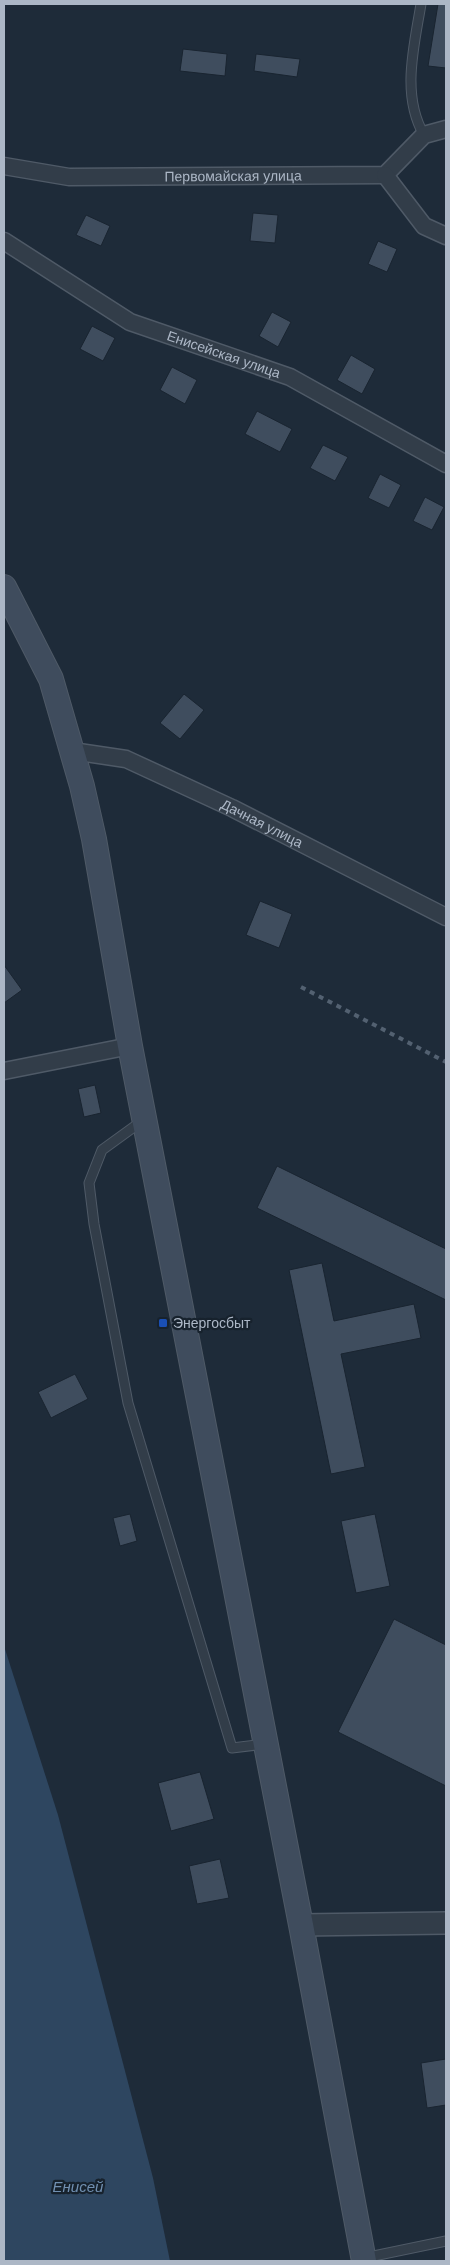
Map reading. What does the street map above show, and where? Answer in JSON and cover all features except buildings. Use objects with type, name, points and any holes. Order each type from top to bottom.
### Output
[{"type":"main road","points":[[4,587],[51,679],[82,786],[100,867],[130,1046],[301,1925],[364,2260]]},
{"type":"street","points":[[446,129],[424,135],[385,175],[424,226],[446,236]]},
{"type":"street","name":"Первомайская улица","points":[[4,166],[69,177],[385,175]]},
{"type":"street","name":"Енисейская улица","points":[[4,241],[130,322],[290,377],[446,464]]},
{"type":"street","name":"Дачная улица","points":[[72,751],[126,759],[134,762],[232,808],[446,917]]},
{"type":"street","points":[[4,1071],[130,1046]]},
{"type":"street","points":[[301,1925],[446,1923]]},
{"type":"lane","points":[[421,4],[411,62],[411,96],[415,121],[424,135]]},
{"type":"lane","points":[[144,1119],[102,1150],[89,1183],[94,1224],[128,1403],[232,1748],[266,1744]]},
{"type":"lane","points":[[364,2260],[446,2241]]},
{"type":"water","name":"Енисей","points":[[4,1646],[58,1815],[153,2178],[170,2261],[4,2261]]},
{"type":"railway","points":[[301,987],[446,1062]]},
{"type":"place","name":"Энергосбыт","points":[[163,1323]]}]
